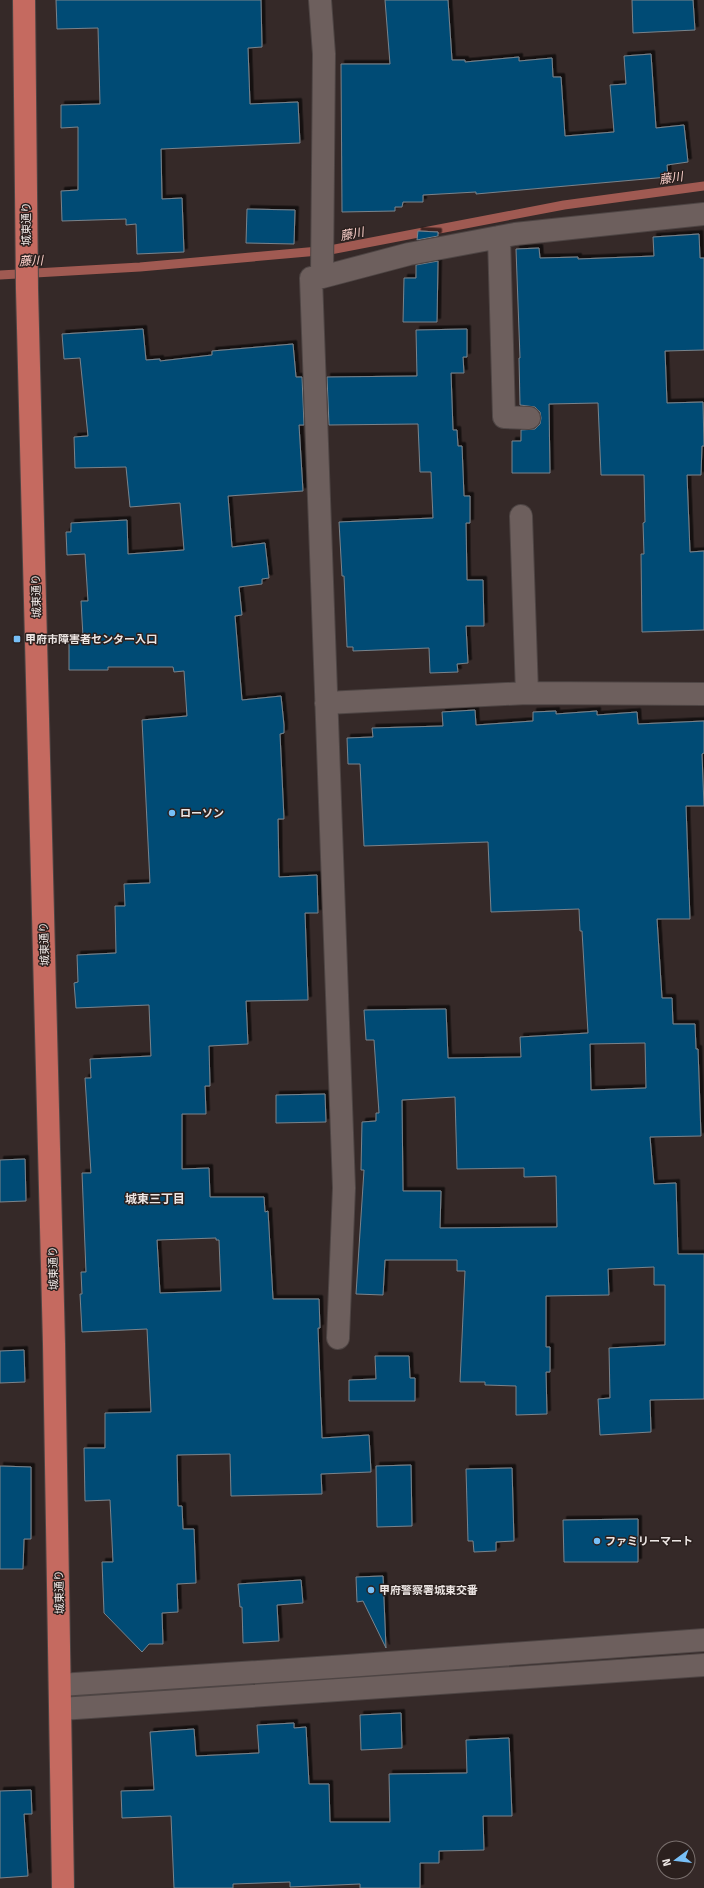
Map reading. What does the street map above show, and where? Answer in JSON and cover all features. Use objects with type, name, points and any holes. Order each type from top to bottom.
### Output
[{"type":"highway","name":"城東通り","points":[[24,0],[27,289],[54,1344],[63,1888]]},
{"type":"street","points":[[320,0],[324,54],[322,274]]},
{"type":"street","points":[[338,1338],[344,1188],[311,278],[322,274],[409,254],[499,237],[704,214]]},
{"type":"street","points":[[499,237],[504,417],[529,418]]},
{"type":"street","points":[[521,516],[527,693]]},
{"type":"street","points":[[326,704],[527,693],[704,694]]},
{"type":"street","points":[[60,1685],[355,1666],[704,1640]]},
{"type":"street","points":[[61,1709],[704,1665]]},
{"type":"building","points":[[56,0],[261,0],[262,47],[248,48],[250,104],[298,102],[300,143],[161,149],[162,199],[182,198],[184,252],[137,254],[136,224],[126,225],[126,219],[62,221],[61,191],[78,190],[78,127],[61,128],[61,105],[100,104],[98,28],[57,29]]},
{"type":"building","points":[[385,0],[448,0],[452,60],[465,60],[465,62],[519,57],[519,61],[552,58],[553,77],[561,77],[565,136],[614,132],[610,85],[626,84],[624,56],[651,54],[656,128],[684,125],[688,162],[667,165],[668,177],[476,194],[476,192],[423,195],[423,202],[403,202],[402,207],[395,207],[395,211],[342,212],[341,64],[390,64]]},
{"type":"building","points":[[632,0],[693,0],[695,30],[633,33]]},
{"type":"building","points":[[247,209],[295,210],[294,244],[246,243]]},
{"type":"building","points":[[418,231],[438,232],[438,236],[417,240]]},
{"type":"building","points":[[699,234],[700,258],[704,258],[704,350],[665,351],[667,403],[703,402],[704,446],[702,446],[701,475],[687,475],[690,552],[704,551],[704,630],[642,632],[641,554],[644,554],[644,475],[601,475],[598,403],[549,404],[550,473],[512,473],[512,441],[521,441],[521,430],[535,429],[540,424],[541,418],[540,412],[535,407],[520,405],[520,358],[516,249],[539,248],[540,258],[578,257],[578,259],[654,256],[653,237]]},
{"type":"building","points":[[438,261],[437,322],[403,322],[404,278],[416,278],[416,265]]},
{"type":"building","points":[[143,329],[146,360],[160,359],[160,361],[212,355],[212,351],[293,344],[296,377],[302,377],[304,425],[299,425],[303,491],[228,496],[232,547],[265,543],[269,578],[262,579],[262,584],[239,587],[242,615],[235,616],[242,700],[281,696],[284,725],[284,733],[280,734],[284,819],[278,819],[279,877],[317,875],[318,913],[305,913],[308,1000],[246,1001],[248,1044],[209,1046],[210,1086],[205,1086],[206,1114],[182,1114],[182,1169],[209,1168],[210,1197],[264,1197],[265,1212],[268,1211],[273,1299],[319,1299],[320,1328],[318,1328],[322,1438],[369,1435],[371,1472],[321,1474],[322,1494],[231,1496],[230,1454],[177,1455],[178,1506],[182,1506],[183,1529],[194,1529],[196,1583],[177,1584],[178,1612],[162,1613],[163,1644],[149,1644],[142,1652],[104,1613],[102,1562],[113,1562],[110,1500],[85,1501],[84,1448],[105,1448],[105,1413],[151,1412],[147,1329],[82,1332],[80,1294],[82,1294],[81,1272],[86,1272],[82,1173],[91,1173],[85,1078],[91,1078],[90,1059],[151,1056],[149,1005],[76,1008],[74,983],[78,982],[77,955],[116,953],[115,906],[125,906],[124,884],[150,883],[142,720],[187,716],[184,671],[174,672],[173,667],[108,667],[108,670],[69,670],[69,637],[83,637],[81,601],[88,601],[85,554],[67,555],[66,532],[71,532],[71,523],[127,520],[128,554],[184,550],[180,503],[130,507],[126,467],[75,468],[74,437],[88,436],[80,358],[64,359],[62,334]],"holes":[[[216,1238],[216,1240],[219,1240],[221,1291],[160,1293],[157,1240]]]},
{"type":"building","points":[[467,329],[467,357],[463,357],[464,373],[451,373],[453,430],[457,430],[458,446],[462,446],[464,496],[470,496],[470,523],[466,523],[467,580],[483,580],[484,626],[466,626],[468,663],[457,664],[458,672],[430,673],[429,648],[353,651],[353,647],[347,647],[344,576],[342,576],[339,522],[433,518],[431,472],[420,472],[418,424],[329,425],[327,377],[417,376],[416,330]]},
{"type":"building","points":[[475,710],[476,725],[533,721],[533,712],[556,711],[556,714],[597,711],[597,715],[637,712],[638,724],[704,721],[704,753],[702,754],[704,806],[686,806],[690,919],[657,919],[662,998],[672,998],[673,1024],[695,1024],[696,1049],[698,1049],[701,1136],[650,1137],[654,1184],[676,1183],[678,1254],[704,1254],[704,1399],[650,1400],[651,1432],[600,1435],[598,1399],[610,1398],[609,1348],[665,1345],[665,1285],[654,1285],[654,1267],[608,1269],[609,1295],[546,1296],[546,1347],[550,1347],[550,1372],[546,1372],[547,1414],[516,1415],[516,1386],[485,1385],[485,1382],[460,1382],[465,1271],[457,1271],[457,1260],[385,1260],[383,1295],[356,1294],[364,1170],[361,1170],[362,1122],[376,1121],[376,1113],[379,1113],[374,1040],[366,1040],[364,1010],[446,1009],[448,1058],[521,1057],[520,1037],[588,1033],[582,931],[580,931],[579,909],[491,912],[488,842],[364,846],[360,764],[348,764],[347,738],[373,737],[372,728],[443,726],[442,712]],"holes":[[[645,1043],[646,1088],[591,1090],[590,1044]],[[455,1097],[457,1169],[524,1168],[524,1177],[556,1176],[557,1227],[440,1228],[441,1191],[403,1191],[402,1100]]]},
{"type":"building","points":[[325,1094],[326,1122],[276,1123],[276,1095]]},
{"type":"building","points":[[25,1159],[26,1201],[0,1202],[0,1160]]},
{"type":"building","points":[[24,1350],[25,1382],[0,1383],[0,1351]]},
{"type":"building","points":[[375,1356],[409,1356],[410,1378],[415,1378],[415,1401],[349,1401],[349,1380],[376,1379]]},
{"type":"building","points":[[411,1465],[412,1526],[377,1527],[376,1466]]},
{"type":"building","points":[[0,1466],[31,1467],[31,1539],[24,1539],[23,1569],[0,1569]]},
{"type":"building","points":[[512,1468],[514,1541],[496,1542],[496,1551],[474,1552],[473,1541],[468,1541],[466,1469]]},
{"type":"building","points":[[638,1519],[638,1562],[564,1562],[563,1520]]},
{"type":"building","points":[[383,1576],[386,1648],[363,1601],[357,1602],[356,1577]]},
{"type":"building","points":[[301,1580],[303,1603],[277,1605],[279,1641],[243,1643],[242,1607],[240,1607],[238,1584]]},
{"type":"building","points":[[401,1713],[402,1748],[361,1750],[360,1715]]},
{"type":"building","points":[[294,1723],[294,1728],[306,1727],[309,1784],[329,1784],[330,1822],[390,1822],[389,1774],[467,1773],[466,1740],[509,1738],[512,1816],[483,1816],[484,1850],[439,1851],[439,1863],[420,1863],[420,1888],[360,1888],[360,1884],[290,1887],[290,1882],[233,1884],[233,1888],[174,1888],[171,1816],[122,1818],[121,1791],[154,1790],[150,1732],[194,1729],[196,1756],[259,1753],[257,1725]]},
{"type":"building","points":[[31,1790],[32,1814],[24,1814],[28,1876],[0,1878],[0,1791]]},
{"type":"waterway","name":"藤川","points":[[0,275],[140,267],[330,250],[564,205],[704,186]]},
{"type":"place","name":"甲府市障害者センター入口","points":[[17,639]]},
{"type":"place","name":"ローソン","points":[[172,813]]},
{"type":"place","name":"ファミリーマート","points":[[597,1541]]},
{"type":"place","name":"甲府警察署城東交番","points":[[371,1590]]},
{"type":"district","name":"城東三丁目","points":[[155,1199]]}]
